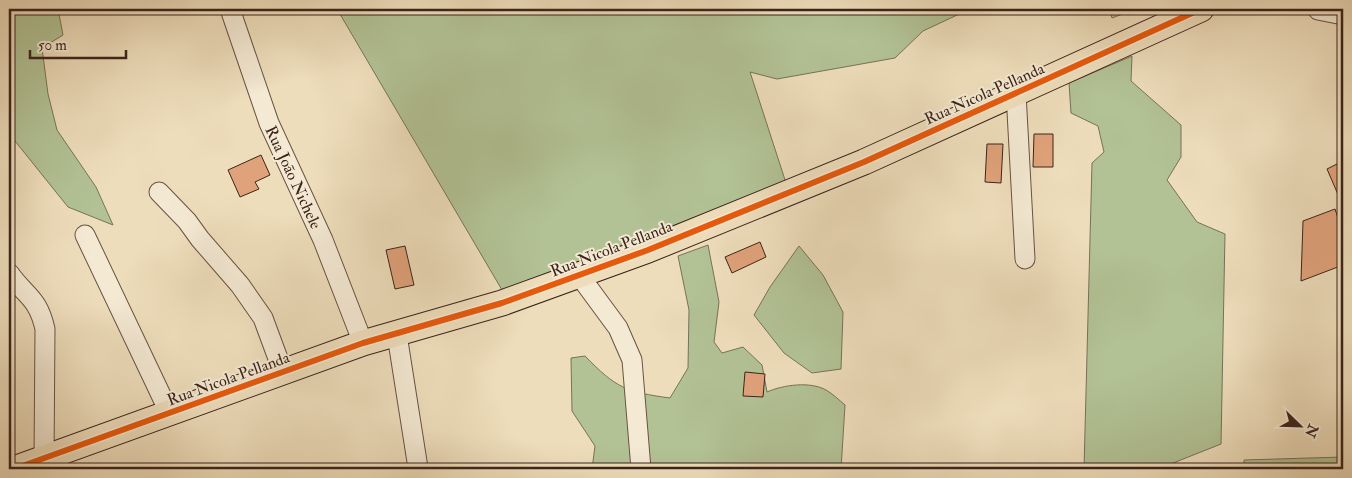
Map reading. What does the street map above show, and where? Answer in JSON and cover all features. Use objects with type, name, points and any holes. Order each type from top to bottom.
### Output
[{"type":"main road","name":"Rua Nicola Pellanda","points":[[14,469],[44,460],[364,343],[397,335],[502,303],[648,250],[864,162],[1201,9]]},
{"type":"street","name":"Rua João Nichele","points":[[230,9],[270,123],[323,240],[364,343]]},
{"type":"street","points":[[1318,10],[1343,15]]},
{"type":"street","points":[[1016,93],[1025,259]]},
{"type":"street","points":[[159,192],[187,221],[240,285],[264,318],[284,372]]},
{"type":"street","points":[[85,234],[170,414]]},
{"type":"street","points":[[9,273],[32,296],[42,313],[45,328],[44,460]]},
{"type":"street","points":[[579,275],[618,328],[632,360],[641,469]]},
{"type":"street","points":[[397,335],[418,468]]},
{"type":"green space","points":[[9,9],[58,9],[63,35],[42,48],[48,94],[57,130],[96,187],[113,225],[68,207],[15,141],[9,141]]},
{"type":"green space","points":[[337,9],[970,9],[923,31],[895,58],[777,79],[750,72],[786,183],[502,290]]},
{"type":"green space","points":[[1109,9],[1136,9],[1112,18]]},
{"type":"green space","points":[[1132,56],[1131,81],[1181,125],[1181,157],[1167,180],[1197,222],[1225,234],[1221,444],[1158,469],[1084,469],[1092,163],[1104,152],[1098,126],[1071,113],[1069,83]]},
{"type":"green space","points":[[708,245],[719,302],[714,342],[722,353],[743,347],[762,365],[767,392],[788,386],[805,385],[820,387],[834,395],[845,405],[841,469],[647,469],[643,466],[631,466],[630,469],[592,469],[595,446],[572,411],[571,358],[585,356],[614,382],[632,391],[670,398],[688,368],[689,310],[678,256]]},
{"type":"green space","points":[[799,246],[823,275],[843,312],[841,369],[812,373],[784,353],[754,315],[770,287]]},
{"type":"green space","points":[[1343,457],[1343,469],[1244,469],[1244,460]]},
{"type":"building","points":[[1034,134],[1053,134],[1053,167],[1033,167]]},
{"type":"building","points":[[987,144],[1003,144],[1001,183],[985,182]]},
{"type":"building","points":[[261,155],[270,175],[255,182],[259,189],[240,197],[228,170]]},
{"type":"building","points":[[1343,161],[1343,206],[1327,169]]},
{"type":"building","points":[[1335,209],[1343,233],[1343,265],[1301,281],[1303,221]]},
{"type":"building","points":[[760,242],[766,257],[732,273],[725,257]]},
{"type":"building","points":[[405,246],[414,285],[395,289],[386,250]]},
{"type":"building","points":[[745,372],[765,374],[763,397],[743,396]]},
{"type":"cycle path","points":[[14,469],[363,343],[502,303],[648,250],[864,162],[1201,9]]}]
